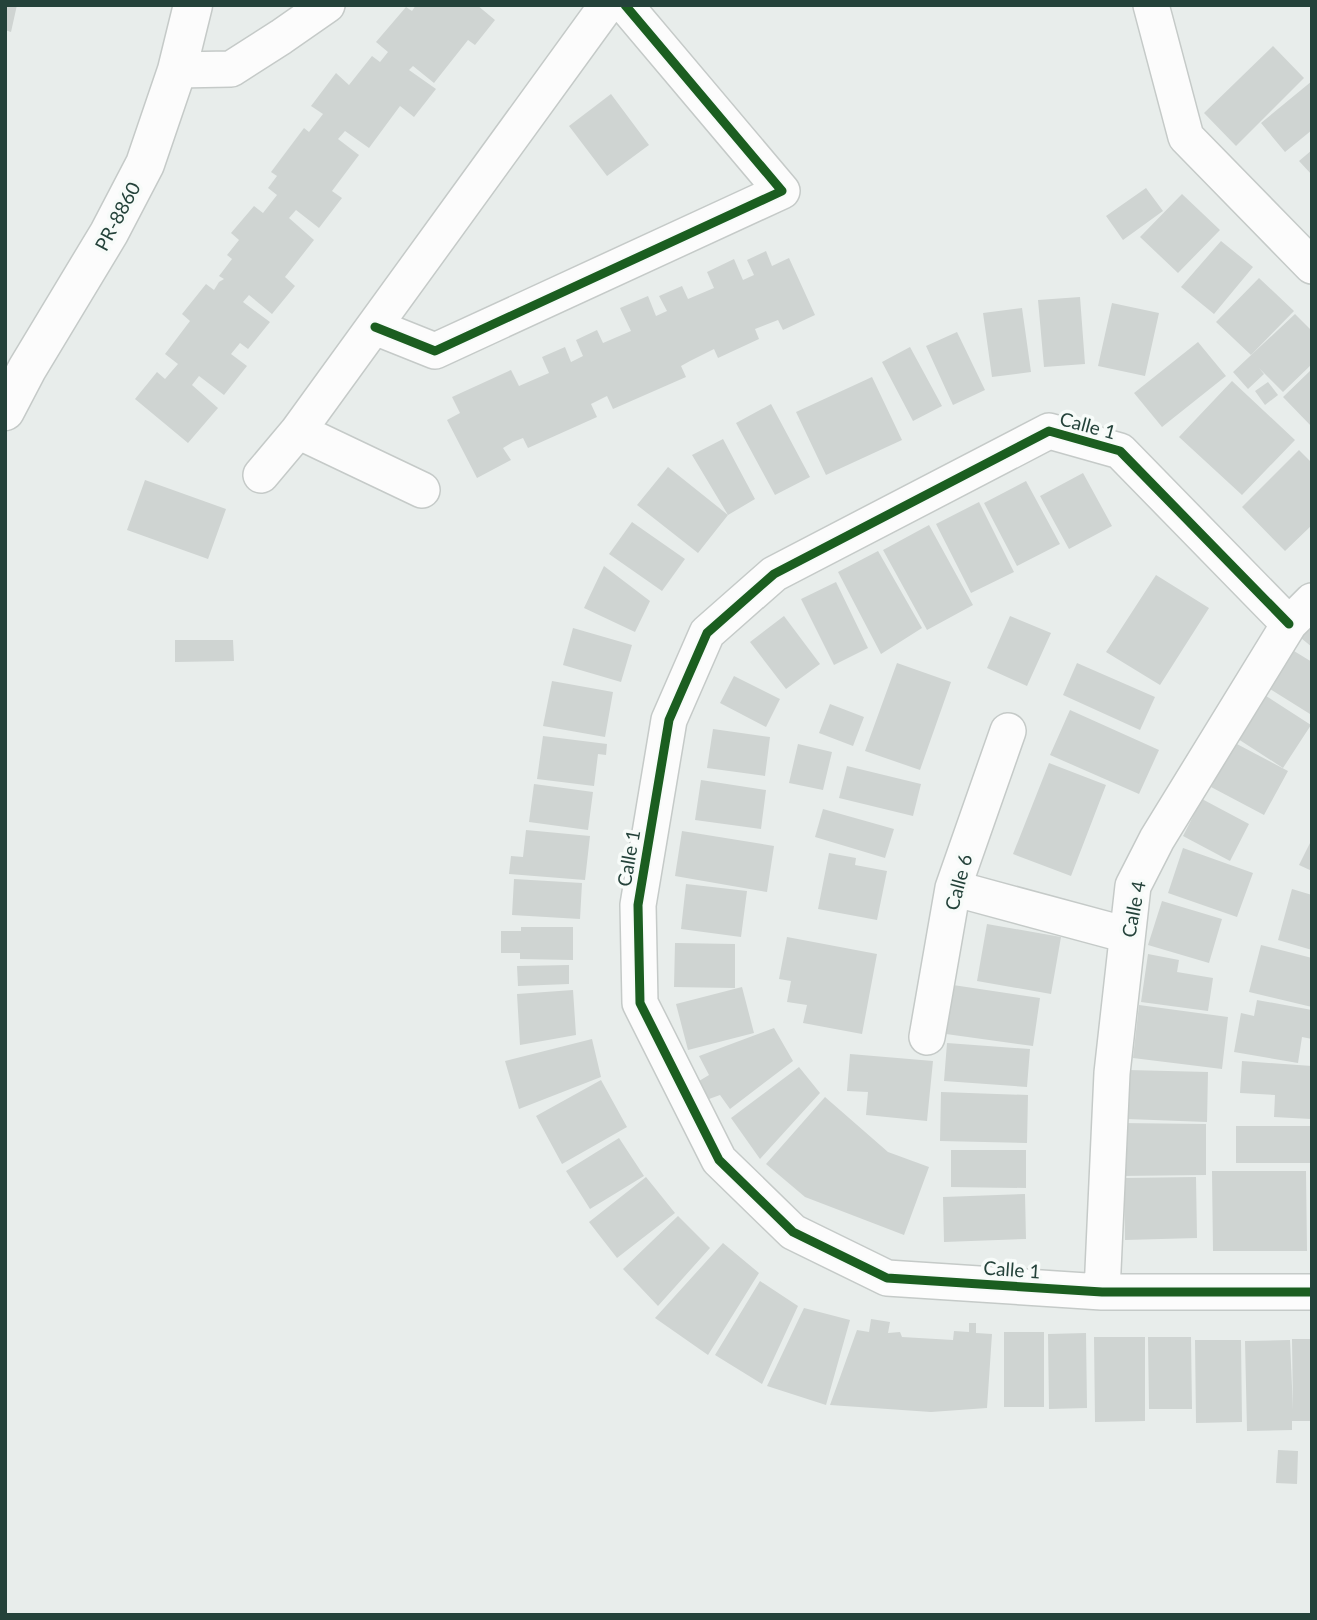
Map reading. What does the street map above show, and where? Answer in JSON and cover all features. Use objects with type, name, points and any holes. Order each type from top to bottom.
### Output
[{"type":"street","name":"PR-8860","points":[[5,411],[27,369],[109,233],[145,164],[177,70],[192,5]]},
{"type":"street","points":[[177,70],[231,69],[327,5]]},
{"type":"street","points":[[261,475],[298,431],[375,327],[607,5]]},
{"type":"street","points":[[375,327],[435,351],[782,191],[625,5]]},
{"type":"street","points":[[1152,5],[1186,137],[1312,266]]},
{"type":"street","points":[[298,431],[422,490]]},
{"type":"street","name":"Calle 1","points":[[1301,612],[1120,451],[1049,431],[775,575],[707,633],[669,720],[638,905],[640,1003],[719,1160],[793,1232],[887,1278],[1102,1293],[1312,1293]]},
{"type":"street","name":"Calle 4","points":[[1102,1293],[1112,1073],[1133,886],[1157,839],[1301,612]]},
{"type":"street","name":"Calle 6","points":[[927,1037],[953,888],[1007,731]]},
{"type":"street","points":[[953,888],[1127,935]]},
{"type":"building","points":[[5,5],[17,5],[11,32],[5,30]]},
{"type":"building","points":[[416,5],[477,5],[495,20],[475,45],[468,40],[434,83],[413,66],[409,70],[436,89],[414,117],[400,106],[369,148],[345,131],[338,139],[359,155],[332,191],[342,198],[319,228],[296,210],[289,218],[314,240],[285,277],[295,286],[272,314],[249,295],[243,302],[270,322],[248,349],[240,343],[231,354],[247,366],[224,395],[199,376],[192,385],[218,408],[188,443],[135,399],[157,372],[165,379],[178,364],[165,354],[190,321],[182,314],[206,284],[214,290],[224,279],[219,276],[232,259],[227,255],[239,240],[231,233],[254,206],[263,213],[277,195],[268,188],[277,176],[271,172],[304,128],[309,132],[323,114],[311,106],[336,73],[349,85],[372,56],[380,62],[388,52],[376,42],[406,7],[412,11]]},
{"type":"building","points":[[1273,46],[1304,78],[1236,146],[1204,113]]},
{"type":"building","points":[[1312,81],[1312,130],[1285,152],[1261,123]]},
{"type":"building","points":[[611,94],[649,145],[607,176],[569,126]]},
{"type":"building","points":[[1312,150],[1312,175],[1299,161]]},
{"type":"building","points":[[1146,188],[1163,211],[1123,240],[1106,216]]},
{"type":"building","points":[[1182,194],[1220,230],[1178,273],[1140,237]]},
{"type":"building","points":[[1221,241],[1253,267],[1214,314],[1181,287]]},
{"type":"building","points":[[766,251],[772,266],[789,258],[815,315],[783,330],[778,320],[755,329],[759,339],[718,358],[714,349],[681,366],[686,377],[613,409],[607,396],[591,404],[597,417],[528,448],[523,438],[513,442],[503,448],[511,460],[477,478],[447,420],[460,413],[452,397],[511,370],[519,386],[549,373],[542,357],[565,347],[571,362],[583,356],[576,340],[597,330],[603,343],[631,331],[620,308],[648,296],[656,316],[667,311],[659,296],[682,286],[688,299],[714,288],[707,272],[734,259],[743,280],[754,275],[747,260]]},
{"type":"building","points":[[1259,278],[1294,311],[1251,355],[1216,322]]},
{"type":"building","points":[[1080,297],[1085,364],[1044,367],[1038,300]]},
{"type":"building","points":[[1112,303],[1159,313],[1145,376],[1098,366]]},
{"type":"building","points":[[1022,308],[1031,372],[992,377],[983,313]]},
{"type":"building","points":[[1295,314],[1312,331],[1312,364],[1283,392],[1259,368],[1264,374],[1248,389],[1233,372]]},
{"type":"building","points":[[957,332],[985,390],[953,405],[926,346]]},
{"type":"building","points":[[1198,342],[1226,376],[1162,427],[1134,393]]},
{"type":"building","points":[[910,347],[942,406],[913,421],[882,362]]},
{"type":"building","points":[[1312,369],[1312,427],[1283,397]]},
{"type":"building","points":[[872,377],[902,440],[826,475],[796,412]]},
{"type":"building","points":[[1232,381],[1295,440],[1242,495],[1179,437]]},
{"type":"building","points":[[1268,382],[1278,395],[1265,405],[1255,391]]},
{"type":"building","points":[[771,404],[810,477],[775,495],[736,423]]},
{"type":"building","points":[[723,439],[755,499],[728,515],[692,455]]},
{"type":"building","points":[[1299,450],[1312,463],[1312,525],[1285,551],[1242,507]]},
{"type":"building","points":[[668,467],[728,515],[698,553],[637,505]]},
{"type":"building","points":[[1083,473],[1112,526],[1069,549],[1040,496]]},
{"type":"building","points":[[145,480],[226,509],[208,559],[127,530]]},
{"type":"building","points":[[1026,481],[1060,544],[1017,566],[984,503]]},
{"type":"building","points":[[979,502],[1014,572],[971,593],[936,524]]},
{"type":"building","points":[[632,522],[685,559],[662,591],[609,554]]},
{"type":"building","points":[[929,525],[973,605],[927,630],[883,550]]},
{"type":"building","points":[[878,551],[922,628],[881,654],[838,572]]},
{"type":"building","points":[[604,566],[650,601],[635,632],[584,608]]},
{"type":"building","points":[[1156,575],[1209,608],[1160,685],[1106,652]]},
{"type":"building","points":[[836,582],[868,648],[834,665],[801,599]]},
{"type":"building","points":[[784,616],[820,664],[786,689],[750,642]]},
{"type":"building","points":[[1010,616],[1051,633],[1027,686],[987,668]]},
{"type":"building","points":[[1312,617],[1312,647],[1296,634]]},
{"type":"building","points":[[573,628],[632,645],[621,682],[563,665]]},
{"type":"building","points":[[175,640],[233,640],[234,661],[175,662]]},
{"type":"building","points":[[1294,651],[1312,662],[1310,714],[1270,689]]},
{"type":"building","points":[[897,663],[951,682],[920,770],[865,751]]},
{"type":"building","points":[[1077,663],[1155,697],[1140,730],[1063,695]]},
{"type":"building","points":[[734,676],[780,699],[766,727],[720,703]]},
{"type":"building","points":[[552,681],[613,692],[605,737],[543,726]]},
{"type":"building","points":[[1263,694],[1311,725],[1283,768],[1235,737]]},
{"type":"building","points":[[830,704],[864,717],[853,746],[819,733]]},
{"type":"building","points":[[1070,710],[1159,750],[1139,794],[1050,755]]},
{"type":"building","points":[[713,729],[770,737],[765,776],[707,768]]},
{"type":"building","points":[[543,736],[607,744],[606,755],[598,754],[594,786],[537,779]]},
{"type":"building","points":[[1235,743],[1288,771],[1264,815],[1211,787]]},
{"type":"building","points":[[798,744],[832,752],[823,790],[789,783]]},
{"type":"building","points":[[1049,763],[1106,785],[1071,876],[1013,854]]},
{"type":"building","points":[[847,766],[921,784],[913,816],[839,798]]},
{"type":"building","points":[[701,780],[766,790],[761,829],[695,820]]},
{"type":"building","points":[[534,784],[593,792],[588,830],[529,822]]},
{"type":"building","points":[[1202,799],[1249,824],[1230,861],[1183,836]]},
{"type":"building","points":[[823,809],[894,829],[885,858],[815,837]]},
{"type":"building","points":[[526,830],[590,836],[585,880],[509,874],[511,856],[523,857]]},
{"type":"building","points":[[682,831],[774,846],[767,892],[675,876]]},
{"type":"building","points":[[1312,839],[1312,871],[1299,865]]},
{"type":"building","points":[[1183,848],[1253,873],[1237,917],[1168,893]]},
{"type":"building","points":[[829,853],[856,858],[855,865],[887,871],[877,920],[818,909]]},
{"type":"building","points":[[514,879],[582,883],[580,919],[512,915]]},
{"type":"building","points":[[686,884],[747,891],[741,937],[681,929]]},
{"type":"building","points":[[1292,889],[1312,895],[1312,950],[1278,940]]},
{"type":"building","points":[[1162,901],[1222,919],[1209,963],[1148,945]]},
{"type":"building","points":[[987,924],[1061,937],[1051,994],[977,981]]},
{"type":"building","points":[[521,927],[573,927],[573,960],[520,959],[520,953],[501,953],[501,931],[521,931]]},
{"type":"building","points":[[787,937],[877,954],[862,1034],[803,1023],[807,1005],[787,1002],[791,981],[779,979]]},
{"type":"building","points":[[675,943],[735,944],[735,988],[674,987]]},
{"type":"building","points":[[1261,945],[1312,958],[1312,1007],[1249,992]]},
{"type":"building","points":[[1148,954],[1179,960],[1177,972],[1213,978],[1208,1011],[1141,1002]]},
{"type":"building","points":[[569,965],[569,984],[518,986],[517,966]]},
{"type":"building","points":[[953,985],[1040,998],[1033,1046],[946,1034]]},
{"type":"building","points":[[742,987],[754,1033],[688,1050],[676,1004]]},
{"type":"building","points":[[573,990],[576,1035],[520,1045],[517,994]]},
{"type":"building","points":[[1257,1000],[1312,1010],[1312,1039],[1302,1037],[1298,1063],[1234,1052],[1241,1013],[1254,1016]]},
{"type":"building","points":[[1139,1005],[1228,1017],[1222,1069],[1133,1058]]},
{"type":"building","points":[[774,1028],[793,1061],[730,1109],[720,1095],[709,1099],[699,1081],[709,1075],[699,1056]]},
{"type":"building","points":[[592,1039],[601,1077],[519,1109],[505,1061]]},
{"type":"building","points":[[947,1043],[1030,1049],[1027,1087],[944,1081]]},
{"type":"building","points":[[850,1054],[933,1061],[927,1121],[866,1115],[868,1092],[847,1091]]},
{"type":"building","points":[[1242,1061],[1312,1066],[1311,1119],[1274,1117],[1275,1095],[1240,1093]]},
{"type":"building","points":[[799,1067],[820,1093],[760,1159],[731,1118]]},
{"type":"building","points":[[1128,1070],[1208,1072],[1207,1122],[1127,1119]]},
{"type":"building","points":[[601,1080],[627,1127],[562,1164],[536,1116]]},
{"type":"building","points":[[941,1092],[1028,1095],[1027,1143],[940,1141]]},
{"type":"building","points":[[825,1097],[888,1152],[929,1167],[904,1235],[805,1197],[766,1164]]},
{"type":"building","points":[[1120,1123],[1206,1124],[1206,1175],[1119,1176]]},
{"type":"building","points":[[1236,1126],[1312,1126],[1312,1163],[1236,1163]]},
{"type":"building","points":[[619,1138],[644,1176],[590,1209],[566,1171]]},
{"type":"building","points":[[951,1150],[1026,1150],[1026,1188],[951,1187]]},
{"type":"building","points":[[1212,1171],[1306,1171],[1307,1251],[1213,1251]]},
{"type":"building","points":[[646,1177],[675,1213],[617,1258],[589,1222]]},
{"type":"building","points":[[1196,1177],[1197,1238],[1125,1240],[1124,1178]]},
{"type":"building","points":[[1025,1194],[1026,1239],[944,1242],[943,1197]]},
{"type":"building","points":[[678,1216],[710,1248],[658,1306],[623,1269]]},
{"type":"building","points":[[723,1243],[759,1273],[708,1355],[655,1318]]},
{"type":"building","points":[[760,1281],[798,1306],[762,1384],[715,1355]]},
{"type":"building","points":[[804,1308],[850,1320],[826,1405],[767,1386]]},
{"type":"building","points":[[871,1319],[890,1322],[888,1333],[900,1332],[902,1337],[953,1340],[954,1331],[969,1332],[969,1323],[976,1323],[976,1333],[992,1334],[987,1408],[931,1412],[830,1405],[857,1330],[869,1332]]},
{"type":"building","points":[[1004,1332],[1044,1332],[1044,1407],[1004,1407]]},
{"type":"building","points":[[1086,1333],[1087,1408],[1049,1409],[1048,1334]]},
{"type":"building","points":[[1094,1337],[1145,1337],[1145,1421],[1095,1422]]},
{"type":"building","points":[[1148,1337],[1191,1337],[1192,1409],[1149,1409]]},
{"type":"building","points":[[1292,1339],[1312,1339],[1312,1421],[1292,1421],[1292,1430],[1247,1431],[1245,1341],[1290,1340],[1293,1410]]},
{"type":"building","points":[[1195,1340],[1241,1340],[1242,1422],[1196,1423]]},
{"type":"building","points":[[1278,1450],[1298,1451],[1297,1484],[1276,1483]]},
{"type":"cycle path","points":[[375,327],[435,351],[782,191],[625,5]]},
{"type":"cycle path","points":[[1289,624],[1120,451],[1049,431],[774,574],[707,633],[669,720],[638,905],[640,1003],[719,1160],[793,1232],[887,1278],[1102,1292],[1312,1292]]}]
